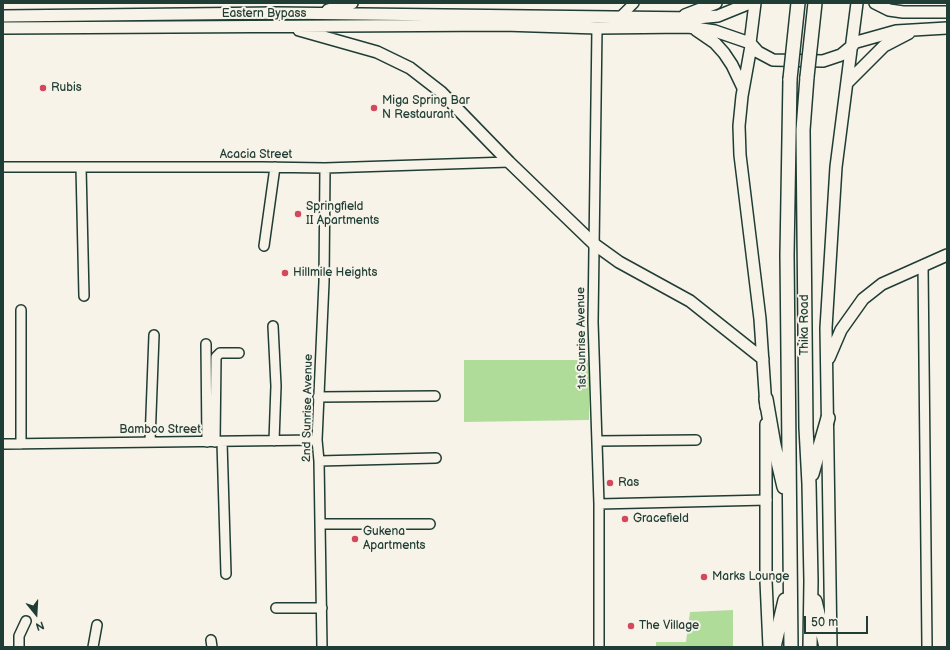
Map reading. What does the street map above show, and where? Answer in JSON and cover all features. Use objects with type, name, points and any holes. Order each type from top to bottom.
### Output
[{"type":"highway","name":"Thika Road","points":[[791,647],[787,255],[790,78],[798,3]]},
{"type":"highway","name":"Thika Road","points":[[810,647],[811,581],[806,428],[803,130],[811,31],[815,3]]},
{"type":"highway","points":[[766,399],[774,445],[789,508]]},
{"type":"highway","points":[[809,484],[828,418]]},
{"type":"highway","points":[[774,647],[790,581]]},
{"type":"highway","points":[[811,581],[826,647]]},
{"type":"main road","points":[[316,13],[352,3]]},
{"type":"main road","points":[[677,18],[716,3]]},
{"type":"main road","name":"Eastern Bypass","points":[[3,16],[316,13],[697,18],[718,16],[750,3]]},
{"type":"main road","points":[[755,3],[739,126],[740,155],[760,319],[766,399],[766,581],[769,647]]},
{"type":"main road","name":"Thika Road","points":[[831,647],[826,328],[833,204],[857,3]]},
{"type":"main road","points":[[874,3],[889,10],[903,12],[947,12]]},
{"type":"main road","points":[[902,3],[908,7],[931,13]]},
{"type":"main road","name":"Eastern Bypass","points":[[3,28],[504,25],[597,28],[688,27],[715,31],[750,44],[766,58],[778,62],[823,61],[847,52],[853,44],[887,33],[919,29],[947,28]]},
{"type":"main road","points":[[283,26],[377,52],[410,68],[441,92],[509,162],[594,244],[619,262],[690,301],[763,358]]},
{"type":"main road","points":[[688,27],[703,34],[724,53],[732,65],[743,89]]},
{"type":"main road","points":[[847,83],[884,46],[919,29]]},
{"type":"main road","points":[[827,363],[841,330],[863,299],[882,284],[947,255]]},
{"type":"street","points":[[620,17],[634,3]]},
{"type":"street","name":"1st Sunrise Avenue","points":[[597,28],[593,322],[600,504],[599,647]]},
{"type":"street","name":"Acacia Street","points":[[3,167],[325,168],[509,162]]},
{"type":"street","points":[[81,167],[84,296]]},
{"type":"street","points":[[264,246],[275,167]]},
{"type":"street","name":"2nd Sunrise Avenue","points":[[322,647],[321,524],[317,440],[324,282],[325,168]]},
{"type":"street","points":[[923,265],[928,647]]},
{"type":"street","points":[[21,444],[22,310]]},
{"type":"street","points":[[273,326],[276,386],[274,441]]},
{"type":"street","points":[[150,441],[154,335]]},
{"type":"street","points":[[206,344],[226,574]]},
{"type":"street","points":[[215,442],[216,358],[220,353],[239,353]]},
{"type":"street","points":[[318,398],[435,396]]},
{"type":"street","name":"Bamboo Street","points":[[3,444],[317,440]]},
{"type":"street","points":[[597,441],[696,440]]},
{"type":"street","points":[[319,461],[436,458]]},
{"type":"street","points":[[600,504],[767,500]]},
{"type":"street","points":[[321,524],[430,524]]},
{"type":"street","points":[[276,608],[322,608]]},
{"type":"street","points":[[19,647],[19,636],[26,621]]},
{"type":"street","points":[[93,647],[97,624]]},
{"type":"green space","points":[[464,360],[589,360],[589,420],[464,422]]},
{"type":"green space","points":[[733,610],[733,647],[656,647],[656,642],[686,642],[690,612]]},
{"type":"place","name":"Rubis","points":[[43,88]]},
{"type":"place","name":"Miga Spring Bar N Restaurant","points":[[374,108]]},
{"type":"place","name":"Springfield II Apartments","points":[[298,214]]},
{"type":"place","name":"Hillmile Heights","points":[[285,273]]},
{"type":"place","name":"Ras","points":[[610,483]]},
{"type":"place","name":"Gracefield","points":[[625,519]]},
{"type":"place","name":"Gukena Apartments","points":[[355,539]]},
{"type":"place","name":"Marks Lounge","points":[[704,577]]},
{"type":"place","name":"The Village","points":[[631,626]]}]
